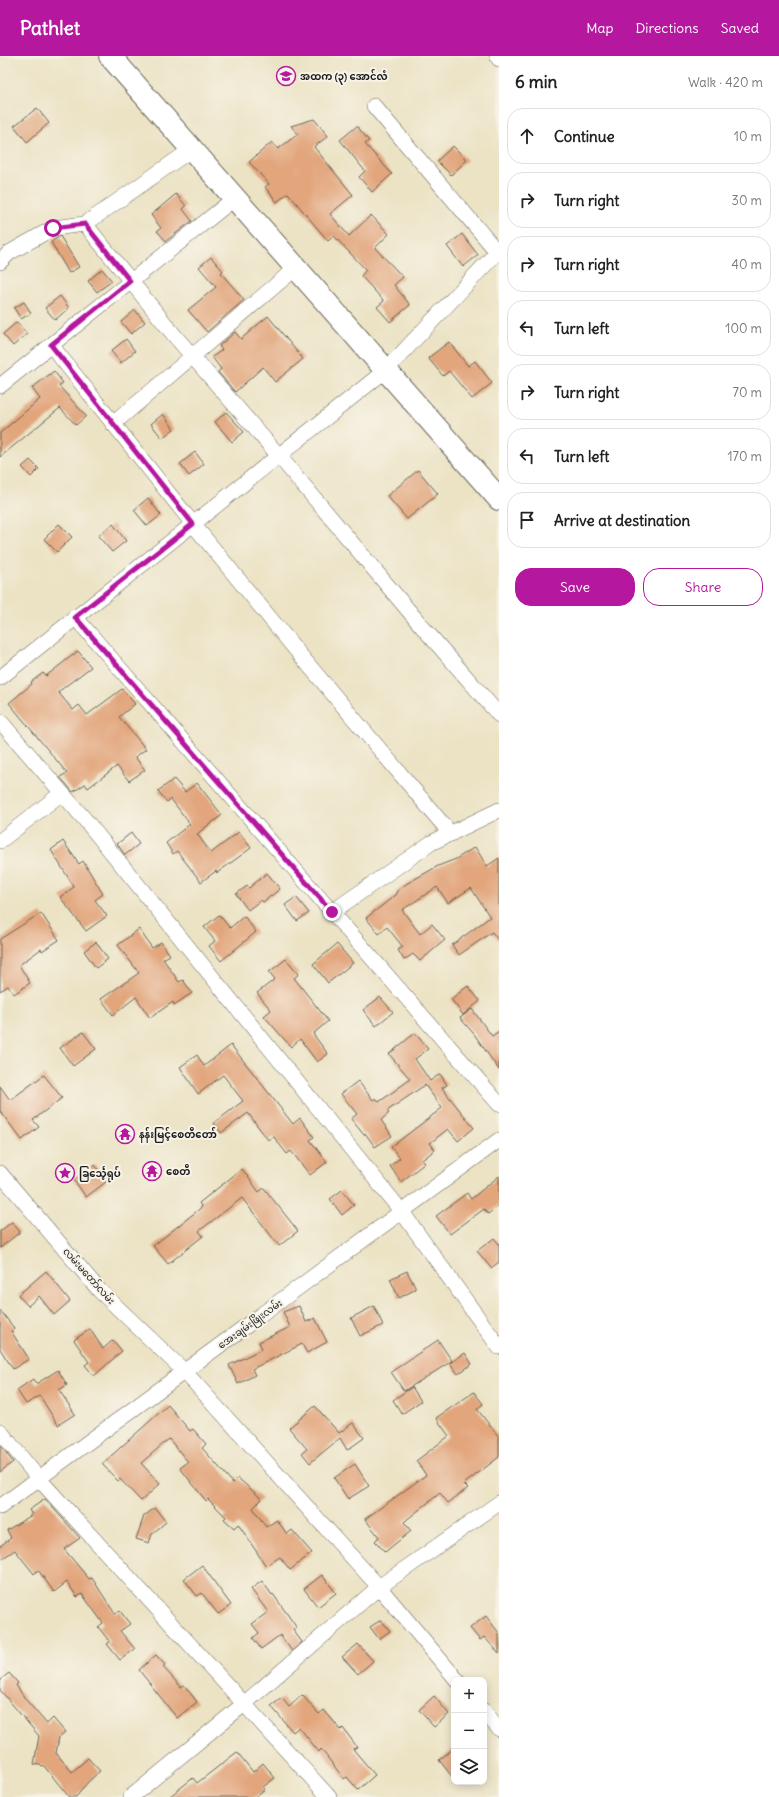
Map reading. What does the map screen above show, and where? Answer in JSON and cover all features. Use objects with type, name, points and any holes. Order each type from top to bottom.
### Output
[{"type":"highway","points":[[110,56],[297,267],[499,499]]},
{"type":"street","points":[[0,678],[386,370],[498,252],[374,106]]},
{"type":"street","points":[[0,262],[9,253],[53,228],[85,224],[192,149]]},
{"type":"street","points":[[0,386],[235,198]]},
{"type":"street","points":[[85,224],[130,281],[193,356],[419,623],[499,715]]},
{"type":"street","points":[[113,424],[297,267]]},
{"type":"street","points":[[51,345],[193,524],[296,650],[451,834]]},
{"type":"street","points":[[75,617],[499,1104]]},
{"type":"street","points":[[0,721],[62,793],[203,964],[402,1212],[499,1347]]},
{"type":"street","points":[[0,840],[62,793]]},
{"type":"street","points":[[332,912],[431,843],[496,816]]},
{"type":"street","name":"အေးချမ်းဖြိုးလမ်း","points":[[0,1507],[499,1140]]},
{"type":"street","name":"လမ်းမတော်လမ်း","points":[[2,1179],[99,1290],[185,1372],[379,1587],[454,1677]]},
{"type":"street","points":[[0,1431],[39,1478],[329,1797]]},
{"type":"street","points":[[131,1797],[244,1704],[379,1587],[499,1503]]},
{"type":"street","points":[[486,1713],[499,1729]]},
{"type":"building","points":[[37,108],[49,123],[27,142],[14,126]]},
{"type":"building","points":[[314,119],[328,136],[314,147],[353,195],[330,214],[349,236],[371,215],[389,234],[375,248],[403,277],[394,285],[410,305],[390,322],[377,307],[384,301],[361,276],[366,270],[334,236],[328,241],[288,193],[277,202],[265,187],[269,184],[249,162],[272,142],[278,149],[298,134],[291,126]]},
{"type":"building","points":[[357,126],[369,141],[365,144],[392,174],[372,192],[359,177],[365,171],[340,140]]},
{"type":"building","points":[[453,146],[467,160],[451,175],[437,161]]},
{"type":"building","points":[[176,194],[186,206],[183,209],[192,221],[166,241],[157,231],[161,228],[151,215]]},
{"type":"building","points":[[462,234],[478,255],[463,267],[447,246]]},
{"type":"building","points":[[60,236],[79,267],[69,273],[51,242]]},
{"type":"building","points":[[211,257],[223,271],[221,273],[244,300],[207,332],[188,310],[216,287],[199,267]]},
{"type":"building","points":[[102,269],[112,281],[97,292],[88,281]]},
{"type":"building","points":[[60,296],[69,308],[55,320],[45,308]]},
{"type":"building","points":[[24,302],[31,313],[21,319],[14,308]]},
{"type":"building","points":[[135,310],[145,322],[131,334],[121,322]]},
{"type":"building","points":[[268,316],[303,359],[275,382],[263,367],[235,392],[218,372],[221,369],[212,357],[222,350],[219,346],[235,332],[241,339]]},
{"type":"building","points":[[17,322],[27,334],[13,346],[3,334]]},
{"type":"building","points":[[126,339],[135,351],[121,363],[111,351]]},
{"type":"building","points":[[449,342],[468,366],[475,361],[492,383],[472,399],[449,371],[443,376],[428,358]]},
{"type":"building","points":[[54,371],[63,383],[59,386],[86,416],[76,425],[60,408],[0,457],[0,433],[40,399],[32,388]]},
{"type":"building","points":[[226,412],[244,432],[232,442],[215,422]]},
{"type":"building","points":[[163,414],[174,429],[162,438],[151,424]]},
{"type":"building","points":[[195,452],[204,464],[189,476],[180,464]]},
{"type":"building","points":[[30,460],[39,469],[31,477],[22,467]]},
{"type":"building","points":[[418,470],[438,494],[407,519],[387,496]]},
{"type":"building","points":[[148,498],[161,515],[147,526],[134,510]]},
{"type":"building","points":[[59,524],[72,537],[57,552],[44,539]]},
{"type":"building","points":[[113,524],[126,541],[112,552],[98,536]]},
{"type":"building","points":[[78,651],[91,667],[58,692],[73,710],[79,705],[87,715],[122,689],[135,704],[119,717],[146,749],[135,757],[145,770],[129,781],[117,766],[88,788],[85,784],[73,792],[60,777],[67,773],[9,703],[32,684],[31,682],[43,673],[46,676]]},
{"type":"building","points":[[174,779],[185,792],[197,783],[222,815],[197,834],[211,853],[239,832],[251,848],[217,873],[216,871],[201,882],[177,851],[173,854],[166,843],[190,824],[171,799],[167,802],[158,791]]},
{"type":"building","points":[[131,833],[139,844],[125,855],[117,844]]},
{"type":"building","points":[[63,841],[79,864],[83,861],[103,894],[95,900],[107,916],[86,931],[60,897],[74,887],[51,850]]},
{"type":"building","points":[[475,847],[487,866],[499,858],[499,941],[492,932],[459,955],[452,945],[490,917],[471,888],[448,903],[437,887],[402,910],[420,934],[432,924],[445,940],[420,961],[413,954],[404,960],[398,950],[403,947],[387,927],[379,934],[366,918],[397,894],[396,892],[406,884],[438,866],[456,859]]},
{"type":"building","points":[[267,873],[280,889],[263,902],[261,900],[248,910],[236,894],[247,886],[249,888]]},
{"type":"building","points":[[296,897],[309,913],[297,921],[285,905]]},
{"type":"building","points":[[41,913],[59,940],[42,951],[41,949],[19,965],[30,983],[14,994],[8,986],[0,991],[0,939]]},
{"type":"building","points":[[219,915],[230,928],[244,916],[256,932],[221,961],[209,946],[215,941],[204,927]]},
{"type":"building","points":[[139,929],[152,948],[161,942],[170,955],[163,959],[179,982],[183,980],[192,993],[174,1005],[173,1002],[150,1018],[136,997],[113,1015],[101,999],[139,973],[118,945]]},
{"type":"building","points":[[96,942],[108,959],[96,968],[84,951]]},
{"type":"building","points":[[337,944],[353,963],[328,983],[313,964]]},
{"type":"building","points":[[286,959],[299,974],[294,978],[328,1021],[313,1034],[328,1054],[317,1062],[300,1039],[291,1047],[264,1016],[271,1010],[257,993],[275,979],[269,972]]},
{"type":"building","points":[[468,986],[480,1001],[463,1015],[451,999]]},
{"type":"building","points":[[380,997],[393,1012],[376,1026],[363,1010]]},
{"type":"building","points":[[472,1009],[492,1036],[499,1031],[499,1070],[474,1034],[460,1018]]},
{"type":"building","points":[[83,1032],[96,1049],[73,1066],[60,1048]]},
{"type":"building","points":[[415,1033],[428,1049],[415,1059],[430,1081],[440,1074],[447,1085],[442,1088],[474,1128],[458,1141],[448,1129],[430,1143],[435,1150],[422,1160],[425,1163],[401,1182],[390,1166],[400,1158],[391,1147],[442,1108],[425,1085],[387,1111],[389,1113],[381,1120],[392,1136],[375,1147],[365,1133],[364,1135],[351,1119],[357,1114],[341,1094],[358,1081],[373,1100],[376,1098],[379,1102],[408,1081],[410,1079],[389,1054]]},
{"type":"building","points":[[231,1045],[293,1124],[300,1118],[314,1137],[310,1140],[327,1162],[310,1175],[291,1151],[287,1154],[274,1137],[268,1140],[248,1113],[221,1133],[214,1123],[243,1101],[223,1075],[198,1094],[180,1067],[197,1055],[204,1066]]},
{"type":"building","points":[[44,1075],[62,1098],[33,1120],[39,1127],[22,1140],[0,1111],[0,1086],[10,1100]]},
{"type":"building","points":[[95,1165],[106,1182],[86,1197],[74,1180]]},
{"type":"building","points":[[242,1169],[259,1192],[264,1188],[298,1231],[279,1246],[242,1198],[199,1231],[203,1236],[168,1264],[153,1246],[202,1207],[199,1203]]},
{"type":"building","points":[[499,1176],[499,1205],[488,1214],[484,1209],[450,1234],[436,1216],[467,1193],[471,1199]]},
{"type":"building","points":[[342,1190],[354,1205],[342,1215],[330,1199]]},
{"type":"building","points":[[12,1222],[20,1232],[0,1248],[0,1231]]},
{"type":"building","points":[[494,1238],[499,1244],[499,1262],[491,1268],[477,1251]]},
{"type":"building","points":[[46,1271],[70,1301],[54,1315],[39,1296],[28,1306],[18,1295]]},
{"type":"building","points":[[407,1271],[416,1289],[399,1298],[390,1279]]},
{"type":"building","points":[[299,1306],[306,1322],[315,1318],[327,1342],[307,1353],[302,1344],[252,1369],[255,1375],[238,1384],[229,1365],[262,1349],[259,1342],[290,1327],[283,1312]]},
{"type":"building","points":[[374,1306],[383,1325],[360,1336],[351,1318]]},
{"type":"building","points":[[0,1310],[14,1328],[11,1331],[29,1359],[13,1369],[0,1349]]},
{"type":"building","points":[[90,1329],[103,1349],[113,1340],[122,1351],[94,1376],[85,1365],[89,1362],[74,1340]]},
{"type":"building","points":[[438,1340],[452,1361],[404,1391],[391,1372]]},
{"type":"building","points":[[465,1353],[472,1364],[458,1374],[450,1363]]},
{"type":"building","points":[[58,1370],[67,1385],[59,1390],[75,1414],[58,1425],[40,1396],[26,1404],[17,1390],[33,1379],[36,1384]]},
{"type":"building","points":[[412,1387],[421,1401],[402,1414],[393,1400]]},
{"type":"building","points":[[474,1392],[483,1404],[477,1409],[499,1437],[499,1457],[464,1484],[468,1488],[448,1503],[440,1493],[404,1522],[411,1531],[385,1552],[375,1541],[379,1537],[365,1519],[426,1475],[416,1461],[449,1436],[436,1418]]},
{"type":"building","points":[[168,1405],[190,1431],[193,1429],[206,1444],[202,1448],[233,1483],[238,1478],[262,1499],[253,1508],[266,1527],[277,1520],[287,1534],[292,1530],[312,1553],[290,1570],[280,1557],[266,1566],[238,1524],[234,1528],[224,1519],[226,1517],[208,1499],[206,1501],[180,1468],[188,1462],[169,1439],[141,1463],[160,1484],[141,1501],[120,1479],[118,1481],[102,1464]]},
{"type":"building","points":[[315,1406],[339,1433],[353,1423],[364,1438],[347,1450],[340,1438],[310,1463],[302,1453],[307,1449],[289,1428]]},
{"type":"building","points":[[0,1445],[13,1462],[0,1472]]},
{"type":"building","points":[[355,1464],[369,1486],[348,1499],[334,1478]]},
{"type":"building","points":[[45,1499],[80,1538],[64,1549],[89,1579],[92,1578],[115,1614],[120,1611],[130,1624],[120,1631],[135,1649],[120,1660],[107,1644],[110,1642],[98,1627],[103,1623],[82,1594],[77,1597],[67,1582],[54,1592],[38,1570],[34,1574],[15,1550],[0,1560],[0,1546],[11,1538],[7,1530],[32,1515],[29,1510]]},
{"type":"building","points":[[155,1508],[166,1522],[152,1534],[149,1543],[136,1539],[144,1516]]},
{"type":"building","points":[[202,1565],[231,1605],[218,1614],[202,1593],[197,1596],[184,1579]]},
{"type":"building","points":[[322,1575],[336,1593],[318,1607],[304,1589]]},
{"type":"building","points":[[262,1581],[297,1628],[293,1630],[302,1642],[292,1651],[280,1635],[261,1649],[253,1638],[259,1633],[252,1624],[268,1612],[251,1589]]},
{"type":"building","points":[[486,1616],[499,1633],[499,1653],[484,1637],[480,1640],[470,1628]]},
{"type":"building","points":[[381,1620],[390,1631],[379,1639],[370,1627]]},
{"type":"building","points":[[358,1644],[373,1661],[358,1674],[342,1657]]},
{"type":"building","points":[[156,1655],[165,1665],[163,1667],[181,1687],[184,1685],[197,1702],[177,1718],[139,1670]]},
{"type":"building","points":[[9,1673],[18,1683],[16,1685],[26,1700],[47,1724],[53,1718],[65,1732],[59,1737],[56,1753],[72,1772],[88,1758],[100,1771],[88,1782],[76,1797],[69,1797],[44,1766],[34,1764],[39,1736],[0,1690],[0,1680]]},
{"type":"building","points":[[302,1695],[319,1714],[324,1710],[341,1730],[343,1728],[357,1747],[353,1749],[375,1775],[358,1790],[347,1777],[344,1779],[321,1749],[319,1752],[299,1727],[293,1732],[271,1706],[282,1698],[289,1707]]},
{"type":"building","points":[[434,1696],[449,1714],[434,1727],[419,1710]]},
{"type":"building","points":[[451,1750],[451,1775],[439,1760]]},
{"type":"building","points":[[237,1752],[253,1772],[263,1763],[275,1778],[263,1787],[265,1789],[255,1797],[169,1797],[193,1778],[197,1783]]},
{"type":"place","name":"အထက (၃) အောင်လံ","points":[[286,76]]},
{"type":"place","name":"နန်းမြင့်စေတီတော်","points":[[125,1134]]},
{"type":"place","name":"စေတီ","points":[[152,1171]]},
{"type":"place","name":"ခြင်္သေ့ရုပ်","points":[[65,1173]]},
{"type":"route","points":[[53,228],[85,224],[130,281],[51,345],[193,524],[75,617],[332,912]]}]
